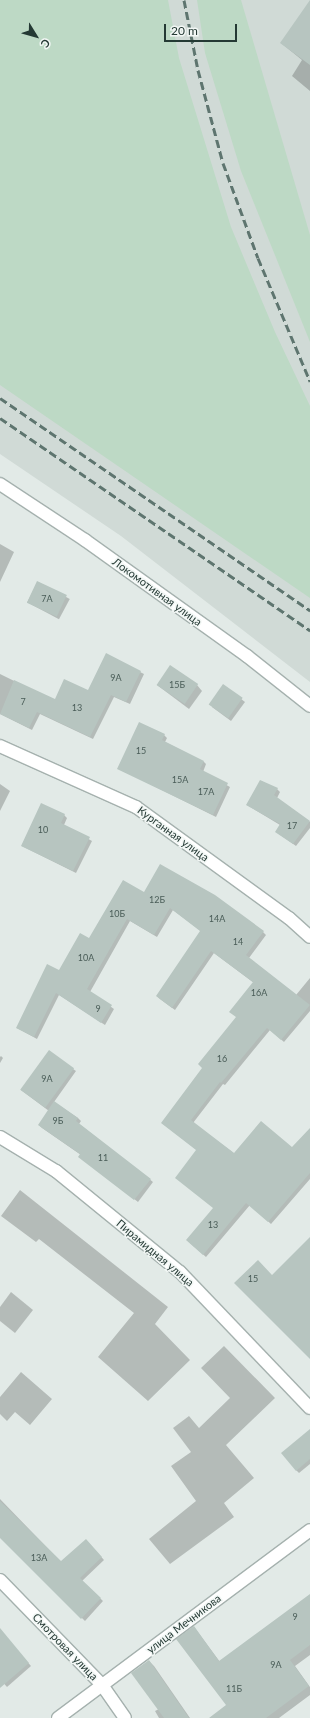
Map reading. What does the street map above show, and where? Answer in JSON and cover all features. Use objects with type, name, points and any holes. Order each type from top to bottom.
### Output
[{"type":"street","name":"Локомотивная улица","points":[[0,484],[85,540],[247,656],[310,706]]},
{"type":"street","name":"Курганная улица","points":[[0,746],[136,807],[290,918],[310,937]]},
{"type":"street","name":"Пирамидная улица","points":[[0,1137],[56,1171],[180,1272],[310,1408]]},
{"type":"street","name":"улица Мечникова","points":[[58,1718],[310,1530]]},
{"type":"street","name":"Смотровая улица","points":[[0,1580],[102,1685],[125,1718]]},
{"type":"shaded area","points":[[103,0],[310,0],[310,459]]},
{"type":"shaded area","points":[[0,299],[310,473],[310,682],[121,536],[0,454]]},
{"type":"green space","points":[[0,0],[168,0],[179,58],[231,227],[275,332],[310,406],[310,598],[0,385]]},
{"type":"green space","points":[[197,0],[241,0],[310,235],[310,342],[241,171],[205,53]]},
{"type":"building","points":[[310,0],[310,65],[280,43]]},
{"type":"building","points":[[37,581],[67,595],[57,617],[27,603]]},
{"type":"building","points":[[106,653],[141,671],[126,702],[111,695],[90,737],[37,712],[29,728],[0,714],[14,680],[55,699],[64,679],[88,690]]},
{"type":"building","points":[[170,665],[198,684],[185,704],[157,685]]},
{"type":"building","points":[[223,684],[243,698],[228,718],[209,704]]},
{"type":"building","points":[[139,722],[165,734],[162,740],[204,761],[200,769],[228,783],[213,815],[117,769]]},
{"type":"building","points":[[260,780],[278,788],[274,795],[310,821],[293,844],[275,832],[280,824],[246,805]]},
{"type":"building","points":[[41,803],[65,814],[61,823],[90,837],[73,871],[21,846]]},
{"type":"building","points":[[160,864],[215,895],[264,931],[246,955],[310,1005],[281,1040],[267,1028],[221,1083],[220,1082],[191,1120],[234,1153],[261,1121],[292,1147],[310,1128],[310,1173],[268,1222],[246,1203],[203,1255],[186,1240],[213,1208],[175,1178],[196,1150],[161,1123],[202,1068],[198,1064],[236,1017],[229,1012],[253,982],[211,951],[172,1008],[156,996],[200,931],[170,908],[154,935],[127,919],[87,989],[112,1005],[101,1023],[56,993],[34,1037],[16,1028],[47,964],[59,970],[80,933],[89,938],[123,880],[144,892]]},
{"type":"building","points":[[49,1050],[74,1068],[45,1108],[20,1090]]},
{"type":"building","points":[[54,1101],[78,1118],[76,1121],[151,1179],[134,1200],[78,1157],[80,1154],[38,1125]]},
{"type":"building","points":[[310,1237],[310,1359],[234,1283],[258,1260],[272,1275]]},
{"type":"building","points":[[310,1429],[310,1459],[296,1471],[281,1453]]},
{"type":"building","points":[[0,1501],[61,1561],[86,1539],[102,1557],[80,1578],[101,1598],[81,1619],[0,1538]]},
{"type":"building","points":[[310,1594],[310,1645],[290,1660],[309,1686],[266,1718],[209,1718],[226,1705],[176,1639],[194,1626],[219,1661]]},
{"type":"building","points":[[0,1628],[29,1663],[0,1688]]},
{"type":"building","points":[[149,1660],[189,1718],[164,1718],[131,1673]]},
{"type":"railway","points":[[184,0],[198,70],[223,163],[258,258],[310,381]]},
{"type":"railway","points":[[0,398],[310,610]]},
{"type":"railway","points":[[0,418],[310,630]]}]
